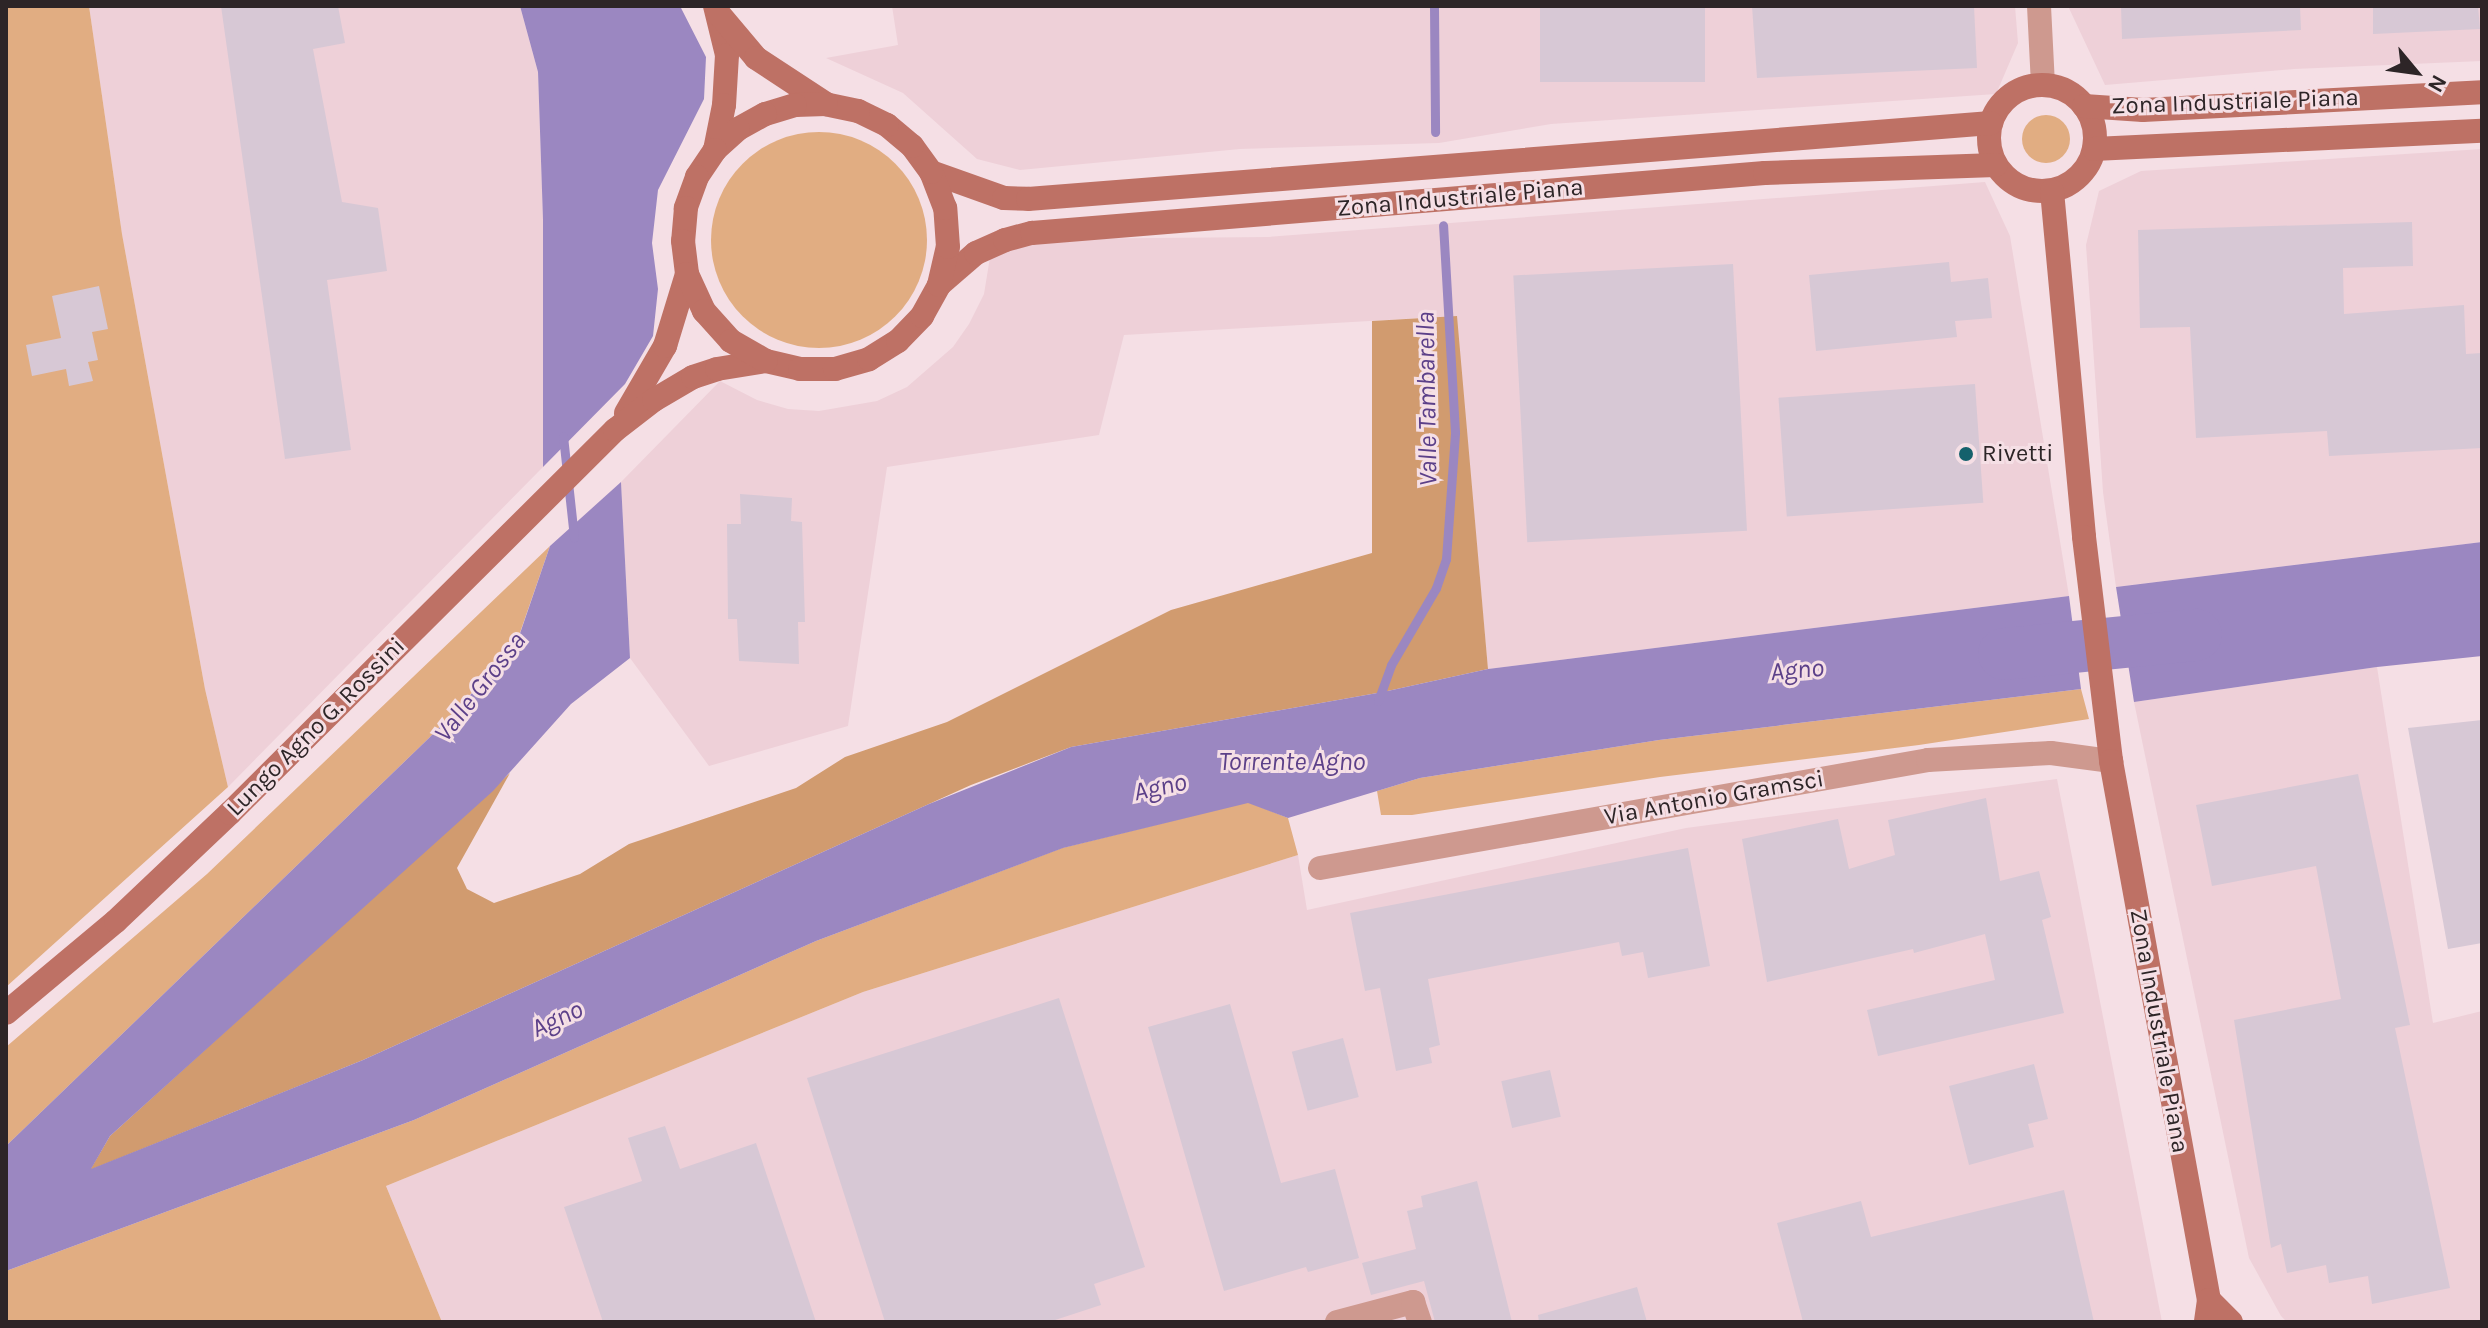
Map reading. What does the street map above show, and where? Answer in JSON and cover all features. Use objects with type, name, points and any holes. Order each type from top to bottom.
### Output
[{"type":"main road","points":[[716,9],[756,58],[826,104]]},
{"type":"main road","points":[[715,150],[724,105],[727,55],[716,9]]},
{"type":"main road","name":"Zona Industriale Piana","points":[[2043,85],[2061,89],[2084,106],[2092,120],[2094,149],[2081,174],[2052,191],[2084,537],[2111,761],[2207,1311]]},
{"type":"main road","points":[[2043,85],[2013,94],[2000,107],[1991,123],[1991,151],[1996,165],[2007,178],[2022,187],[2052,191]]},
{"type":"main road","name":"Zona Industriale Piana","points":[[2084,106],[2143,110],[2482,92]]},
{"type":"main road","name":"Zona Industriale Piana","points":[[826,104],[858,111],[887,125],[912,146],[931,172],[945,208],[948,247],[939,285],[922,316],[898,341],[869,359],[823,369],[800,369],[766,361],[731,341],[704,311],[687,274],[683,241],[686,208],[697,177],[715,150],[738,129],[765,114],[795,105],[826,104]]},
{"type":"main road","name":"Zona Industriale Piana","points":[[931,172],[1004,198],[1028,199],[1991,123]]},
{"type":"main road","name":"Zona Industriale Piana","points":[[2094,149],[2482,131]]},
{"type":"main road","name":"Zona Industriale Piana","points":[[939,285],[976,253],[1032,233],[1765,173],[1996,165]]},
{"type":"main road","points":[[615,430],[649,378],[665,346],[687,274]]},
{"type":"main road","points":[[615,430],[673,387],[693,377],[717,369],[766,361]]},
{"type":"main road","name":"Lungo Agno G. Rossini","points":[[6,1013],[116,921],[230,813],[615,430]]},
{"type":"main road","points":[[2207,1311],[2231,1322]]},
{"type":"street","points":[[2039,6],[2043,85]]},
{"type":"street","name":"Via Antonio Gramsci","points":[[1320,868],[1928,760],[2051,753],[2111,761]]},
{"type":"street","points":[[1337,1322],[1416,1312]]},
{"type":"shaded area","points":[[6,6],[89,6],[122,234],[205,689],[228,787],[6,987]]},
{"type":"shaded area","points":[[89,6],[520,6],[538,72],[543,220],[543,467],[228,787],[205,689],[122,234]]},
{"type":"shaded area","points":[[892,6],[2015,6],[2018,43],[1996,94],[1551,124],[1439,143],[1240,149],[1020,170],[977,159],[903,93],[826,58],[898,45]]},
{"type":"shaded area","points":[[2068,6],[2482,6],[2482,61],[2294,69],[2105,85]]},
{"type":"shaded area","points":[[2046,115],[2063,122],[2070,139],[2063,156],[2046,163],[2029,156],[2022,139],[2029,122]]},
{"type":"shaded area","points":[[819,132],[840,134],[860,141],[895,164],[918,199],[925,219],[925,261],[918,281],[895,316],[860,339],[840,346],[819,348],[798,346],[778,339],[743,316],[720,281],[713,261],[711,240],[713,219],[720,199],[743,164],[778,141],[798,134]]},
{"type":"shaded area","points":[[2482,149],[2482,542],[2116,587],[2103,492],[2086,245],[2099,191],[2141,171]]},
{"type":"shaded area","points":[[1985,182],[2010,236],[2069,596],[1488,669],[1456,316],[1124,335],[1099,435],[887,467],[848,726],[709,766],[630,658],[621,482],[720,381],[757,400],[788,409],[819,411],[877,401],[907,387],[953,347],[969,324],[984,294],[992,245],[1039,239],[1268,237]]},
{"type":"shaded area","points":[[1457,316],[1488,669],[1383,692],[1071,747],[971,785],[363,1060],[90,1170],[110,1136],[510,773],[457,868],[467,889],[494,903],[580,874],[629,844],[796,788],[845,757],[947,722],[1171,610],[1372,553],[1372,321]]},
{"type":"shaded area","points":[[550,546],[515,647],[429,738],[6,1146],[6,1047],[207,874]]},
{"type":"shaded area","points":[[2377,667],[2433,1023],[2482,1011],[2482,1322],[2287,1322],[2281,1316],[2249,1258],[2134,702]]},
{"type":"shaded area","points":[[2081,689],[2089,719],[1919,745],[1660,777],[1412,815],[1381,815],[1377,791],[1420,778],[1659,740]]},
{"type":"shaded area","points":[[2057,779],[2162,1322],[442,1322],[386,1186],[863,992],[1298,855],[1307,910],[1686,828]]},
{"type":"shaded area","points":[[1248,802],[1288,818],[1298,855],[863,992],[386,1186],[442,1322],[6,1322],[6,1271],[414,1120],[816,941],[1062,848]]},
{"type":"water","points":[[520,6],[680,6],[706,57],[704,99],[658,190],[652,243],[658,289],[653,336],[625,384],[543,467],[543,220],[538,72]]},
{"type":"water","name":"Torrente Agno","points":[[621,482],[630,658],[571,704],[493,791],[110,1136],[91,1169],[363,1060],[929,804],[1071,747],[1383,692],[1488,669],[2069,596],[2081,689],[1659,740],[1420,778],[1288,818],[1248,803],[1063,848],[816,941],[414,1120],[6,1271],[6,1146],[429,738],[515,648],[550,546]]},
{"type":"water","points":[[2482,542],[2482,656],[2377,667],[2134,702],[2116,587]]},
{"type":"building","points":[[221,6],[338,6],[345,43],[313,49],[342,202],[378,208],[387,271],[327,280],[351,450],[285,459]]},
{"type":"building","points":[[1540,6],[1705,6],[1705,82],[1540,82]]},
{"type":"building","points":[[1752,6],[1974,6],[1977,68],[1757,78]]},
{"type":"building","points":[[2121,6],[2300,6],[2301,30],[2122,39]]},
{"type":"building","points":[[2373,6],[2478,6],[2480,29],[2373,34]]},
{"type":"building","points":[[2412,222],[2413,266],[2343,268],[2344,314],[2464,305],[2466,354],[2482,353],[2482,448],[2329,456],[2327,431],[2196,438],[2190,327],[2140,328],[2138,230]]},
{"type":"building","points":[[1949,262],[1951,282],[1988,278],[1992,318],[1955,321],[1957,337],[1816,351],[1809,275]]},
{"type":"building","points":[[1733,264],[1747,531],[1527,542],[1513,276]]},
{"type":"building","points":[[99,286],[108,329],[92,332],[98,360],[88,362],[93,381],[69,386],[66,369],[32,376],[26,345],[61,338],[52,296]]},
{"type":"building","points":[[1975,384],[1983,503],[1787,516],[1778,398]]},
{"type":"building","points":[[740,494],[792,498],[791,521],[802,522],[805,622],[798,622],[799,664],[739,661],[737,619],[728,619],[727,524],[741,524]]},
{"type":"building","points":[[2482,720],[2482,943],[2448,949],[2408,728]]},
{"type":"building","points":[[2358,774],[2410,1025],[2395,1028],[2450,1288],[2372,1304],[2368,1276],[2329,1283],[2326,1265],[2287,1273],[2281,1244],[2271,1248],[2234,1020],[2341,999],[2316,866],[2212,886],[2196,805]]},
{"type":"building","points":[[1986,798],[2000,881],[2039,871],[2051,917],[2042,920],[2064,1013],[1878,1056],[1867,1010],[1995,980],[1985,934],[1914,953],[1913,949],[1767,982],[1742,839],[1838,819],[1849,869],[1895,855],[1888,820]]},
{"type":"building","points":[[1688,848],[1710,966],[1648,978],[1643,952],[1622,956],[1619,942],[1428,979],[1440,1045],[1429,1048],[1432,1063],[1396,1071],[1380,988],[1365,991],[1350,913]]},
{"type":"building","points":[[1059,998],[1145,1267],[1094,1284],[1101,1305],[1049,1322],[885,1322],[807,1078]]},
{"type":"building","points":[[1230,1004],[1281,1183],[1335,1169],[1359,1258],[1308,1272],[1306,1267],[1224,1291],[1148,1027]]},
{"type":"building","points":[[1343,1038],[1359,1097],[1308,1111],[1292,1052]]},
{"type":"building","points":[[2034,1064],[2048,1119],[2028,1124],[2034,1147],[1969,1165],[1949,1086]]},
{"type":"building","points":[[1550,1070],[1561,1117],[1512,1128],[1501,1081]]},
{"type":"building","points":[[665,1126],[680,1169],[756,1143],[816,1322],[603,1322],[564,1207],[642,1181],[628,1138]]},
{"type":"building","points":[[1477,1181],[1512,1322],[1435,1322],[1424,1281],[1371,1295],[1362,1263],[1416,1249],[1407,1211],[1423,1207],[1421,1196]]},
{"type":"building","points":[[2064,1190],[2094,1322],[1803,1322],[1777,1223],[1861,1201],[1871,1237]]},
{"type":"building","points":[[1637,1287],[1647,1322],[1539,1322],[1538,1315]]},
{"type":"waterway","name":"Valle Tambarella","points":[[1434,6],[1435,132]]},
{"type":"waterway","name":"Valle Tambarella","points":[[1378,701],[1391,665],[1436,588],[1446,559],[1455,432],[1443,225]]},
{"type":"waterway","name":"Valle Grossa","points":[[563,436],[574,537]]},
{"type":"waterway","name":"Agno","points":[[2004,654],[2196,635]]},
{"type":"place","name":"Rivetti","points":[[1966,454]]}]
